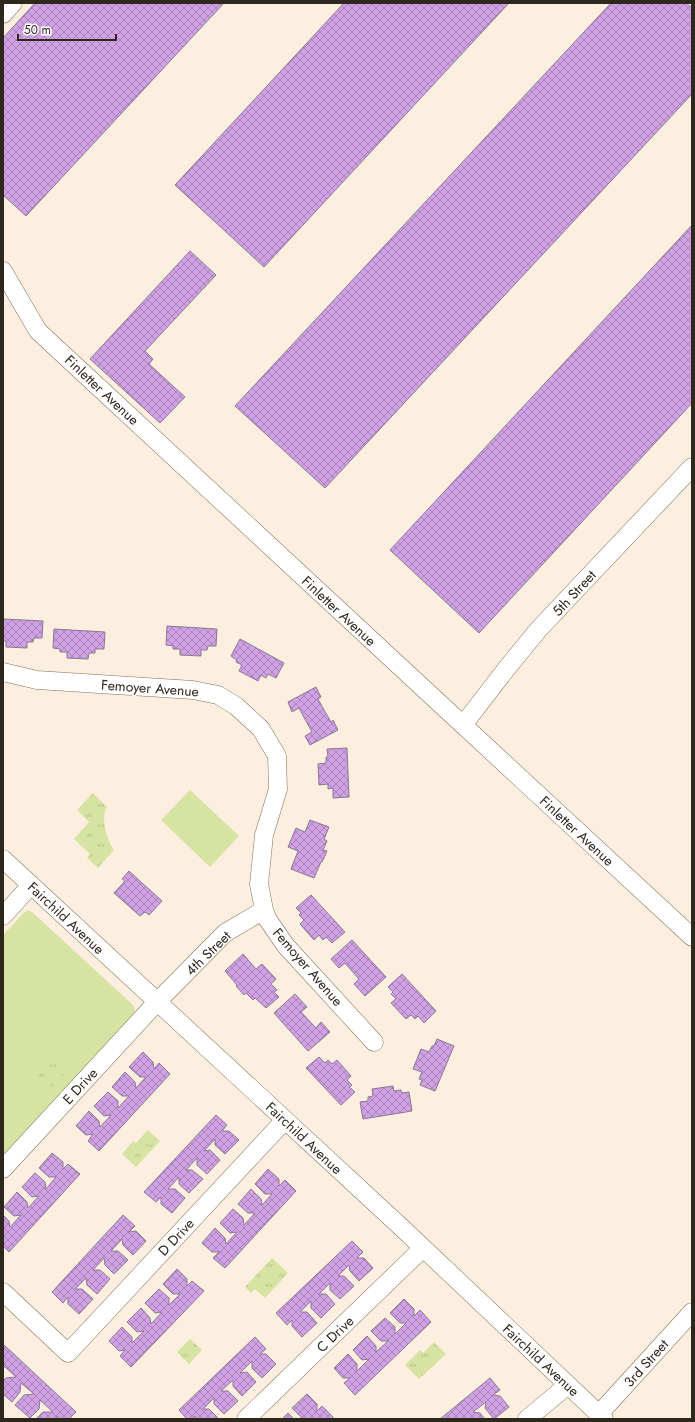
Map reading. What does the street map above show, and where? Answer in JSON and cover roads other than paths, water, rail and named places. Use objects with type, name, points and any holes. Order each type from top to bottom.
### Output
[{"type":"street","points":[[3,14],[13,3]]},
{"type":"street","name":"Finletter Avenue","points":[[3,271],[38,331],[692,937]]},
{"type":"street","name":"5th Street","points":[[463,726],[538,630],[692,467]]},
{"type":"street","name":"Femoyer Avenue","points":[[3,672],[37,680],[193,690],[218,695],[236,706],[261,729],[277,756],[278,789],[264,835],[259,884],[264,910],[268,920],[286,946],[374,1042]]},
{"type":"street","name":"Fairchild Avenue","points":[[3,859],[423,1248],[602,1417]]},
{"type":"street","points":[[3,916],[31,885]]},
{"type":"street","name":"4th Street","points":[[157,1002],[225,934],[264,910]]},
{"type":"street","name":"E Drive","points":[[3,1169],[157,1002]]},
{"type":"street","name":"D Drive","points":[[3,1292],[68,1353],[285,1120]]},
{"type":"street","name":"C Drive","points":[[246,1419],[423,1248]]},
{"type":"street","name":"3rd Street","points":[[602,1417],[692,1312]]},
{"type":"street","points":[[527,1419],[568,1385]]}]
